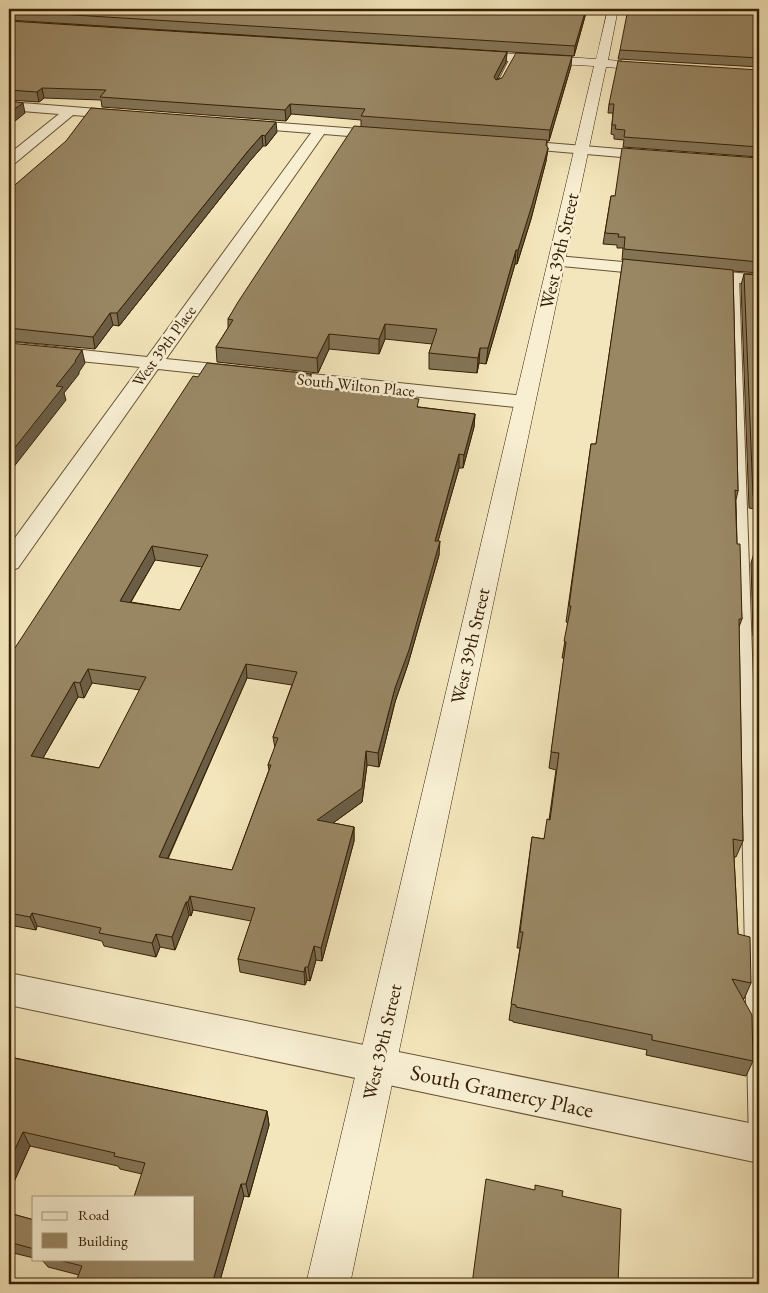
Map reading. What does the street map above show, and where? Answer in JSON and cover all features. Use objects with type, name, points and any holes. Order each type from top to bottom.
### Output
[{"type":"street","name":"West 39th Street","points":[[328,1284],[613,9]]},
{"type":"street","points":[[454,54],[633,65]]},
{"type":"street","points":[[9,106],[137,116]]},
{"type":"street","points":[[9,161],[70,111]]},
{"type":"street","points":[[224,122],[398,136]]},
{"type":"street","name":"West 39th Place","points":[[9,563],[320,130]]},
{"type":"street","points":[[494,143],[670,157]]},
{"type":"street","points":[[556,260],[759,280]]},
{"type":"street","name":"South Wilton Place","points":[[9,348],[525,402]]},
{"type":"street","name":"South Gramercy Place","points":[[9,990],[759,1144]]},
{"type":"lane","points":[[497,87],[513,58]]},
{"type":"lane","points":[[735,278],[759,1144]]},
{"type":"building","points":[[9,9],[586,9],[575,46],[9,11]]},
{"type":"building","points":[[628,9],[759,9],[759,58],[620,50]]},
{"type":"building","points":[[9,21],[507,52],[494,77],[496,80],[502,78],[516,53],[572,56],[550,130],[361,116],[365,109],[290,104],[285,110],[100,97],[106,90],[42,88],[37,92],[9,90]]},
{"type":"building","points":[[618,61],[759,70],[759,147],[624,137],[625,130],[615,129],[616,125],[612,125],[614,104],[609,104]]},
{"type":"building","points":[[9,101],[23,103],[9,113]]},
{"type":"building","points":[[91,108],[276,122],[265,136],[262,135],[248,151],[117,313],[110,313],[93,337],[9,328],[9,190],[66,141]]},
{"type":"building","points":[[354,126],[547,140],[546,145],[548,148],[532,205],[518,250],[516,250],[488,348],[480,348],[478,358],[429,353],[437,329],[385,324],[379,339],[329,334],[317,358],[216,347],[233,320],[228,319],[238,302]]},
{"type":"building","points":[[622,148],[759,158],[759,262],[624,249],[625,237],[618,237],[619,234],[605,233],[611,196],[615,196]]},
{"type":"building","points":[[623,259],[733,270],[738,491],[735,490],[737,544],[740,544],[742,619],[739,619],[743,841],[733,839],[738,934],[750,937],[751,983],[732,979],[752,1015],[753,1061],[652,1040],[652,1035],[516,1007],[516,1005],[511,1004],[523,932],[520,932],[532,837],[544,839],[547,819],[550,820],[559,753],[551,752],[566,642],[564,641],[571,606],[569,606],[591,444],[596,444]]},
{"type":"building","points":[[744,274],[759,275],[759,496],[753,496]]},
{"type":"building","points":[[9,343],[82,350],[76,361],[56,386],[63,387],[9,455]]},
{"type":"building","points":[[207,363],[311,374],[305,386],[419,399],[417,407],[475,414],[464,455],[459,454],[435,541],[440,541],[409,650],[395,688],[378,753],[366,751],[362,788],[317,820],[354,827],[321,948],[314,946],[308,967],[305,967],[304,972],[238,959],[255,908],[190,896],[172,937],[156,934],[152,943],[99,933],[101,928],[32,913],[30,917],[9,913],[9,657],[193,376],[198,377]],"holes":[[[152,546],[208,555],[180,610],[120,601]],[[246,664],[297,672],[273,737],[278,738],[268,765],[271,765],[232,870],[159,857]],[[88,669],[146,677],[99,768],[31,756],[74,682],[80,683]]]},
{"type":"building","points":[[755,550],[759,551],[759,622],[758,622]]},
{"type":"building","points":[[9,1057],[267,1111],[246,1184],[241,1184],[212,1284],[75,1284],[82,1266],[59,1260],[195,1260],[195,1196],[134,1196],[145,1163],[114,1156],[115,1153],[23,1132],[9,1162]]},
{"type":"building","points":[[486,1179],[535,1190],[535,1185],[563,1191],[562,1196],[621,1209],[618,1284],[472,1284]]},
{"type":"building","points":[[9,1213],[32,1219],[32,1248],[9,1242]]}]
